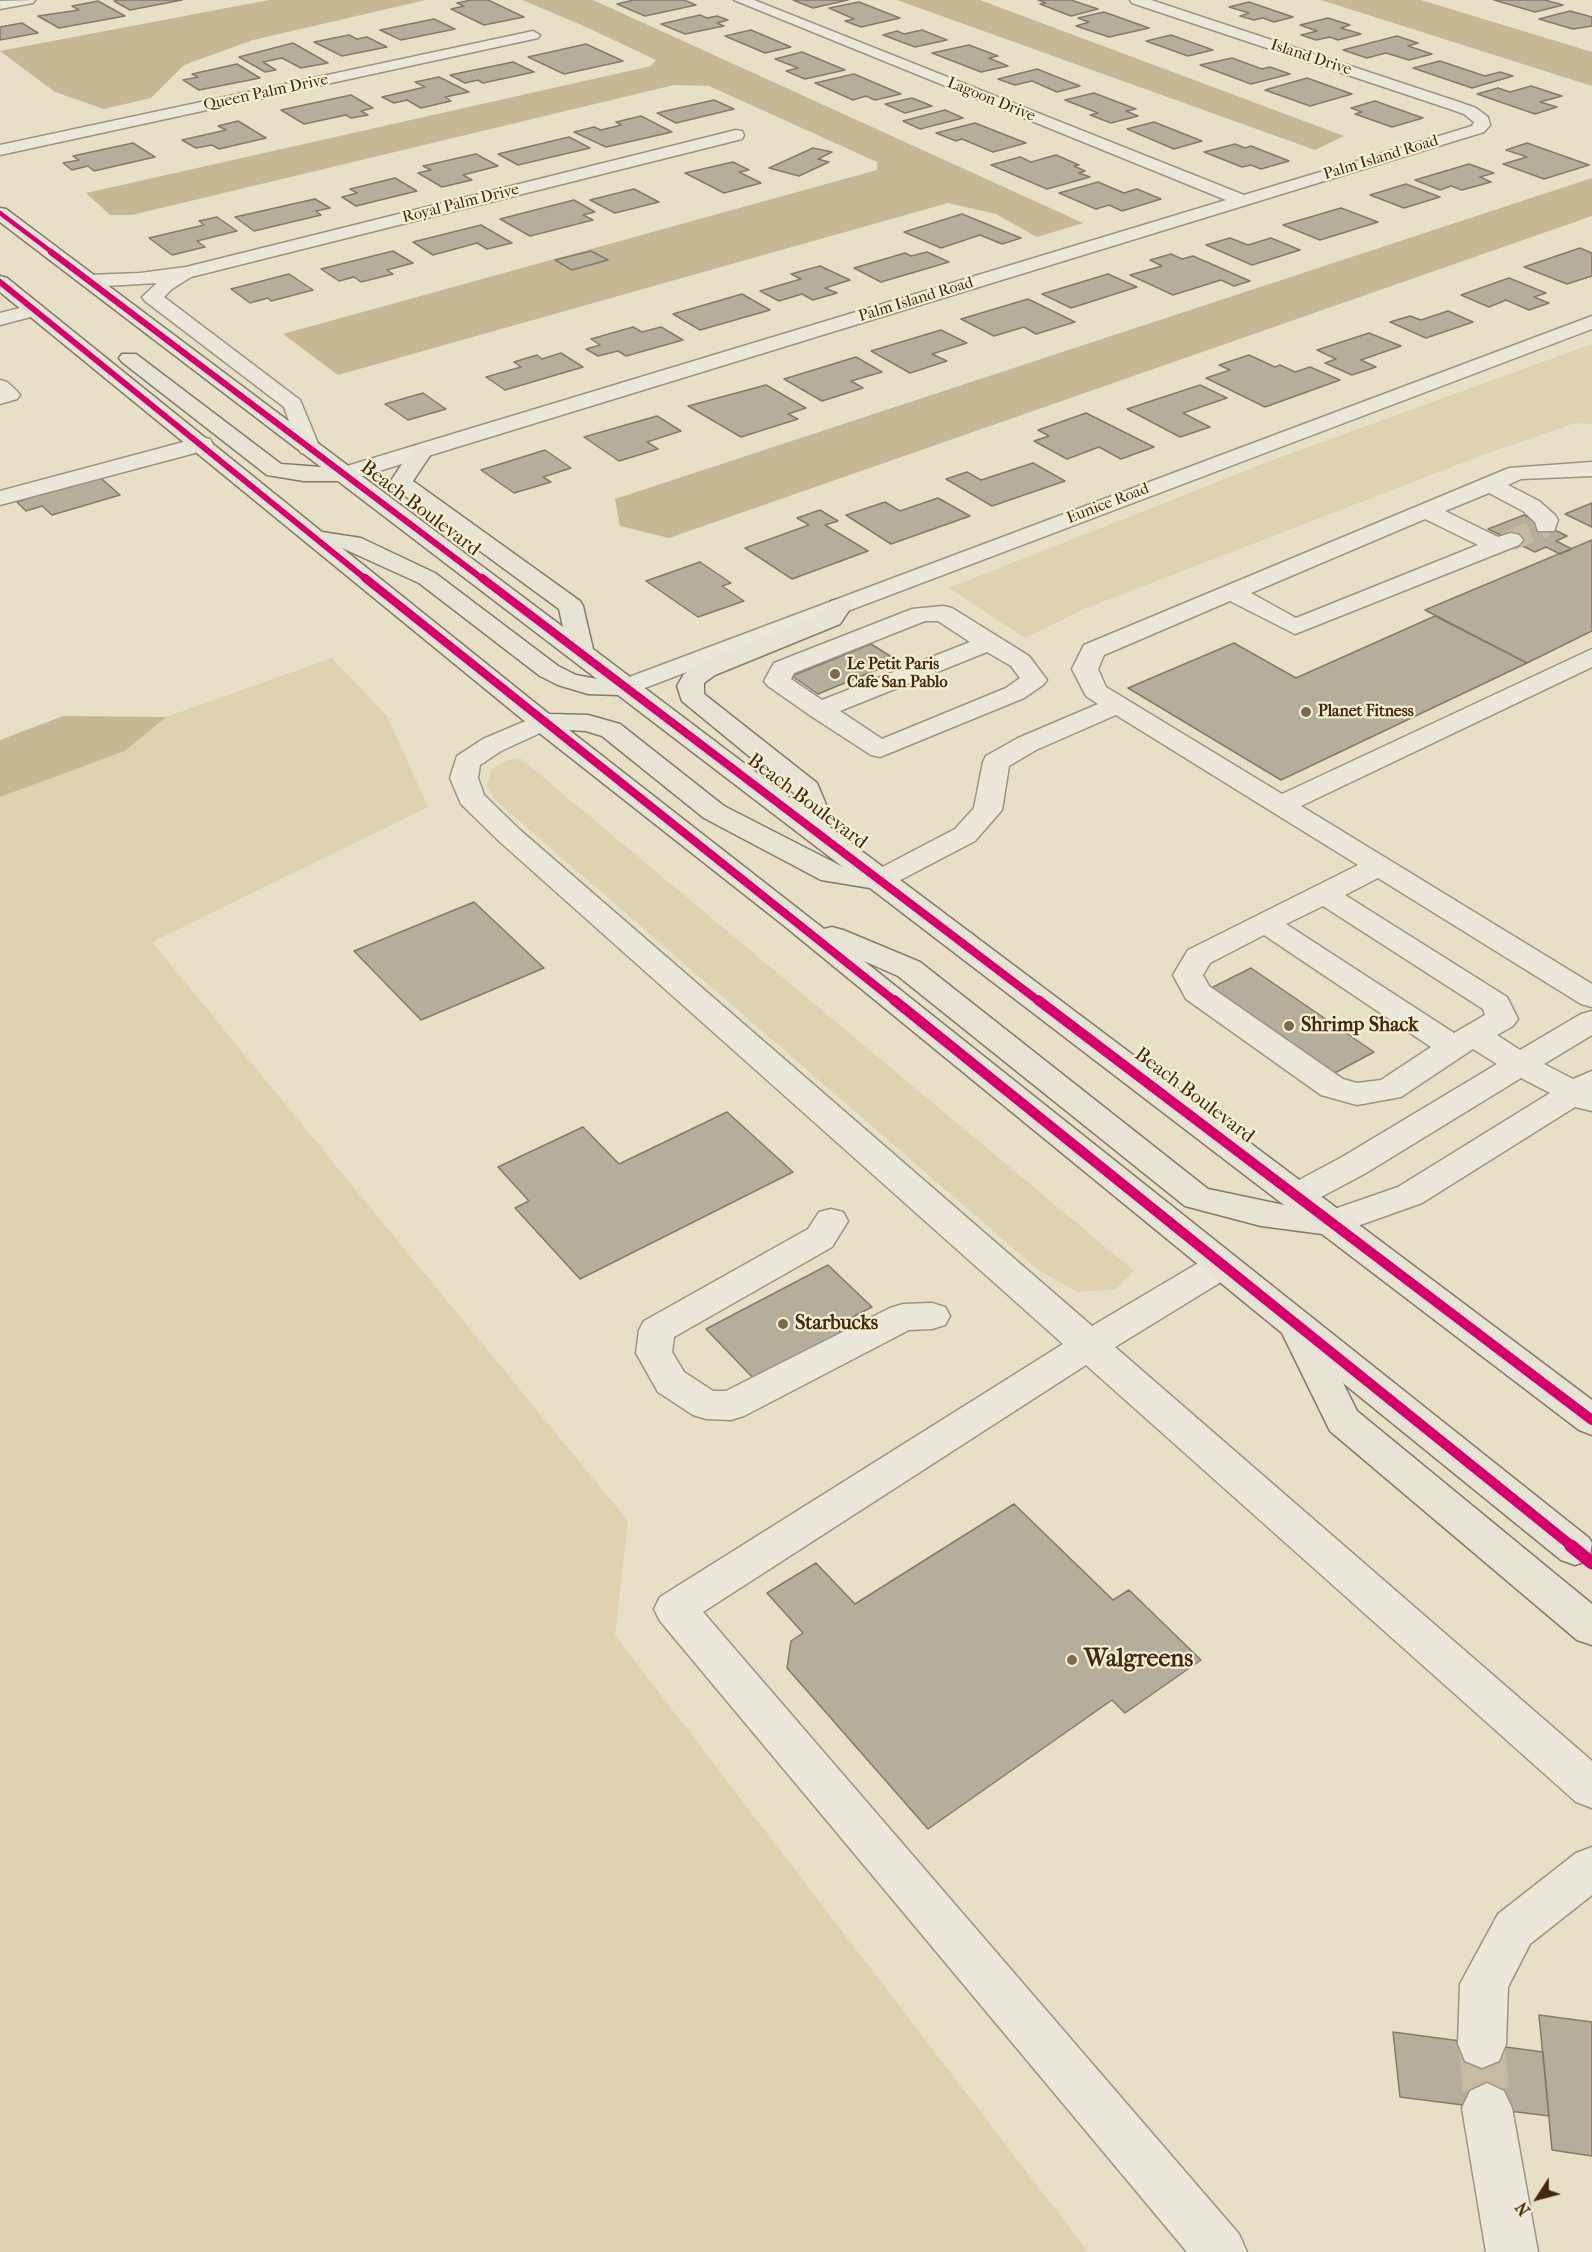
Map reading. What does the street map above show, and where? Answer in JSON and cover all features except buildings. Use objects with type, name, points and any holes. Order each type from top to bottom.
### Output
[{"type":"highway","name":"Beach Boulevard","points":[[0,213],[1592,1420]]},
{"type":"highway","points":[[21,254],[81,275]]},
{"type":"highway","points":[[0,282],[542,722],[792,918],[1575,1549]]},
{"type":"highway","points":[[78,345],[131,358],[275,470],[304,474],[345,474]]},
{"type":"highway","points":[[422,451],[401,482],[414,494],[571,606],[581,654]]},
{"type":"highway","points":[[314,535],[353,543],[427,578],[549,671],[567,680],[588,686],[625,687]]},
{"type":"highway","points":[[808,826],[813,807],[807,789],[707,710],[692,696],[690,686],[693,679],[706,670],[831,619],[840,606]]},
{"type":"highway","points":[[542,722],[588,723],[611,730],[714,812],[831,874],[879,880]]},
{"type":"highway","points":[[792,918],[909,969],[1197,1198],[1261,1214],[1332,1223]]},
{"type":"highway","points":[[1297,1325],[1342,1421],[1592,1628]]},
{"type":"street","points":[[0,5],[28,0]]},
{"type":"street","name":"Lagoon Drive","points":[[741,0],[1242,200]]},
{"type":"street","name":"Island Drive","points":[[1137,0],[1453,105],[1470,111],[1482,120]]},
{"type":"street","name":"Queen Palm Drive","points":[[0,150],[532,35]]},
{"type":"street","name":"Palm Island Road","points":[[345,474],[1478,129],[1482,120]]},
{"type":"street","name":"Royal Palm Drive","points":[[81,275],[140,279],[186,273],[736,135]]},
{"type":"street","name":"Royal Palm Drive","points":[[186,273],[165,285],[152,297],[293,404],[309,448]]},
{"type":"street","points":[[0,319],[35,310]]},
{"type":"street","name":"Eunice Road","points":[[625,687],[1592,322]]},
{"type":"street","points":[[0,386],[10,395],[0,398]]},
{"type":"street","points":[[0,498],[202,444]]},
{"type":"street","points":[[1592,469],[1517,473],[1093,650],[1085,669],[1095,691],[1592,997]]},
{"type":"street","points":[[1490,484],[1531,506],[1547,520],[1546,526]]},
{"type":"street","points":[[1231,592],[1295,627],[1503,542],[1426,511]]},
{"type":"street","points":[[943,613],[1020,661],[1034,680],[1016,693],[988,704],[880,749],[777,681],[783,668],[921,614],[943,613]]},
{"type":"street","points":[[820,710],[989,643]]},
{"type":"street","points":[[1281,805],[1592,657]]},
{"type":"street","points":[[988,704],[1039,739]]},
{"type":"street","points":[[879,880],[965,835],[988,810],[996,762],[1039,739],[1118,705]]},
{"type":"street","points":[[542,722],[492,745],[467,762],[464,778],[471,798],[510,836],[1592,1788]]},
{"type":"street","points":[[1324,894],[1496,1004],[1502,1019],[1390,1089],[1358,1094],[1332,1087],[1197,992],[1188,975],[1200,957],[1379,866]]},
{"type":"street","points":[[1265,923],[1464,1041],[1587,1092]]},
{"type":"street","points":[[1296,1196],[1349,1168],[1592,1021]]},
{"type":"street","points":[[1332,1223],[1410,1195],[1587,1092]]},
{"type":"street","points":[[831,1221],[820,1238],[657,1330],[654,1353],[671,1382],[706,1405],[731,1406],[903,1317],[932,1316]]},
{"type":"street","points":[[1221,2252],[675,1609],[1089,1346],[1222,1265]]},
{"type":"street","points":[[1482,2044],[1484,1984],[1514,1929],[1592,1868]]},
{"type":"street","points":[[1487,2108],[1512,2252]]},
{"type":"shaded area","points":[[269,0],[426,0],[253,40],[184,65],[151,98],[104,109],[55,92],[0,51]]},
{"type":"shaded area","points":[[522,0],[593,0],[1083,223],[1037,237],[996,214],[948,203],[338,375],[283,334],[877,170],[877,162],[709,86],[674,85],[132,215],[110,215],[86,193],[651,66],[656,60]]},
{"type":"shaded area","points":[[897,0],[980,0],[1344,136],[1315,150]]},
{"type":"shaded area","points":[[1321,0],[1421,0],[1592,52],[1592,86]]},
{"type":"shaded area","points":[[1592,178],[1592,216],[669,538],[620,526],[615,499]]},
{"type":"shaded area","points":[[1592,344],[1592,424],[1575,423],[1480,456],[1084,609],[1025,638],[949,588],[1273,460]]},
{"type":"shaded area","points":[[332,658],[387,716],[428,807],[152,942],[628,1521],[615,1635],[1088,2252],[0,2252],[0,797],[125,751],[166,717]]},
{"type":"shaded area","points":[[63,716],[166,717],[125,751],[0,797],[0,740]]},
{"type":"shaded area","points":[[520,758],[1134,1271],[1116,1289],[1077,1292],[1037,1269],[494,799],[487,786],[491,770],[508,760]]},
{"type":"tunnel","points":[[1511,540],[1546,526]]},
{"type":"tunnel","points":[[1482,2044],[1487,2108]]},
{"type":"cycle path","points":[[0,213],[1592,1420]]},
{"type":"cycle path","points":[[0,282],[542,722],[792,918],[1592,1563]]},
{"type":"place","name":"Le Petit Paris Cafe San Pablo","points":[[835,674]]},
{"type":"place","name":"Planet Fitness","points":[[1306,712]]},
{"type":"place","name":"Shrimp Shack","points":[[1289,1026]]},
{"type":"place","name":"Starbucks","points":[[783,1324]]},
{"type":"place","name":"Walgreens","points":[[1072,1660]]}]
